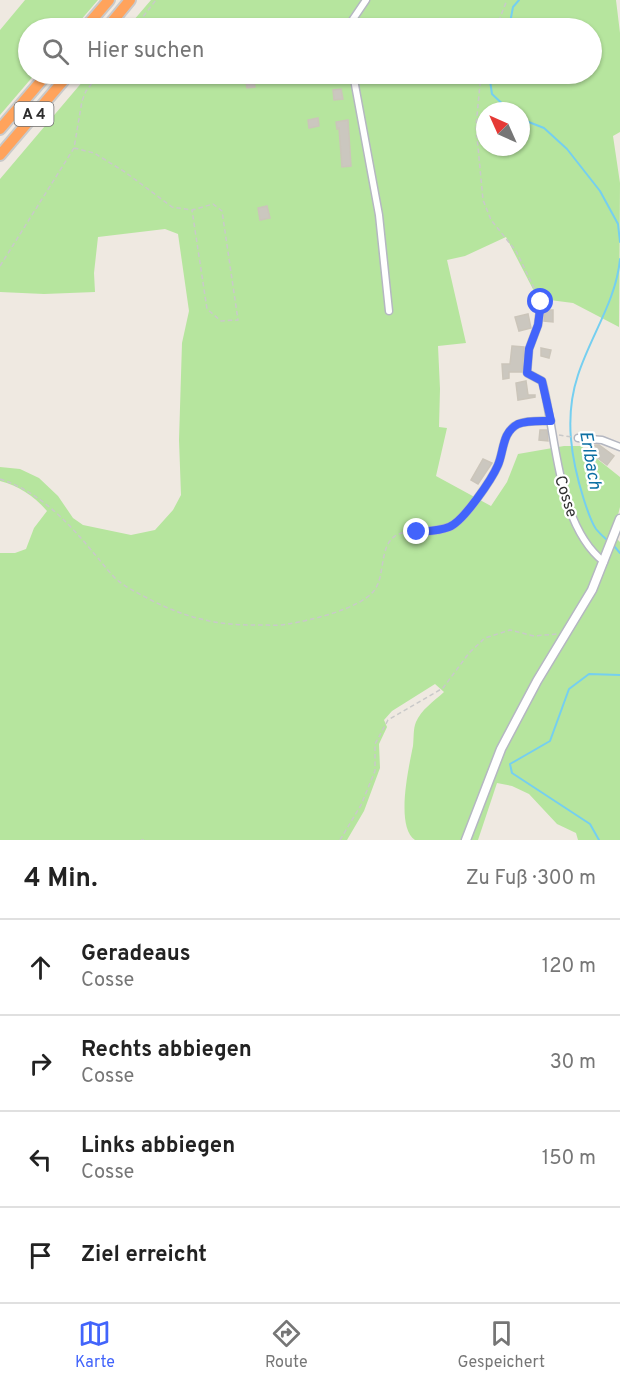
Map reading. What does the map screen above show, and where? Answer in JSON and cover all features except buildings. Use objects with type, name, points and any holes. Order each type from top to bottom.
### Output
[{"type":"highway","points":[[94,18],[109,0]]},
{"type":"highway","points":[[115,18],[130,0]]},
{"type":"highway","name":"A 4","points":[[0,129],[38,84]]},
{"type":"highway","name":"A 4","points":[[0,155],[60,84]]},
{"type":"main road","points":[[466,840],[501,749],[537,681],[592,590],[617,532],[620,519]]},
{"type":"street","points":[[354,18],[366,0]]},
{"type":"street","points":[[355,84],[379,214],[388,311]]},
{"type":"street","name":"Cosse","points":[[541,302],[538,325],[529,349],[527,373],[542,381],[556,459],[568,502],[579,530],[589,548],[604,562]]},
{"type":"street","points":[[417,532],[440,530],[452,526],[462,518],[488,482],[498,464],[505,440],[518,424],[551,421]]},
{"type":"street","points":[[578,438],[602,440],[620,447]]},
{"type":"path","points":[[142,18],[156,0]]},
{"type":"path","points":[[500,18],[507,0]]},
{"type":"path","points":[[0,266],[74,148],[82,101],[91,84]]},
{"type":"path","points":[[480,84],[476,126],[483,200],[491,220],[516,251],[541,302]]},
{"type":"path","points":[[74,148],[94,153],[125,172],[171,207],[192,210],[213,204],[222,210],[238,320],[221,321],[207,309],[192,210]]},
{"type":"path","points":[[561,435],[578,438]]},
{"type":"path","points":[[0,479],[29,492],[47,505],[79,535],[116,579],[130,589],[163,606],[197,619],[234,626],[285,625],[324,616],[353,605],[371,594],[376,587],[385,550],[396,535],[403,532],[417,532]]},
{"type":"path","points":[[340,840],[361,806],[375,771],[375,744],[388,720],[443,688],[469,653],[485,638],[510,630],[534,636],[567,634]]},
{"type":"green space","points":[[25,0],[98,0],[83,18],[18,18],[18,84],[26,84],[0,115],[0,30]]},
{"type":"green space","points":[[151,0],[616,0],[620,33],[620,132],[613,136],[620,183],[619,327],[573,303],[542,299],[536,295],[506,237],[465,256],[447,260],[466,343],[438,346],[439,427],[447,428],[436,476],[491,506],[507,482],[518,454],[564,446],[581,446],[620,477],[620,507],[613,535],[620,542],[620,840],[578,840],[576,833],[557,824],[529,794],[512,786],[497,783],[478,840],[415,840],[409,833],[406,823],[405,796],[416,722],[424,710],[444,692],[435,684],[392,711],[384,720],[387,727],[379,744],[380,768],[364,811],[347,840],[0,840],[0,553],[15,553],[26,549],[34,528],[47,511],[26,492],[0,481],[0,467],[20,469],[39,478],[58,496],[73,518],[83,525],[131,535],[155,530],[173,510],[181,495],[179,440],[182,343],[189,311],[178,234],[165,229],[98,237],[94,273],[95,292],[44,294],[0,292],[0,179],[81,84],[602,84],[602,18],[136,18]]},
{"type":"waterway","name":"Erlbach","points":[[511,18],[513,7],[519,0]]},
{"type":"waterway","name":"Erlbach","points":[[490,84],[492,94],[500,102]]},
{"type":"waterway","name":"Erlbach","points":[[530,123],[544,128],[567,149],[600,191],[618,224],[620,242]]},
{"type":"waterway","name":"Erlbach","points":[[609,542],[594,526],[584,500],[573,454],[570,422],[578,375],[614,289],[620,259]]},
{"type":"waterway","name":"Erlbach","points":[[614,546],[620,553]]},
{"type":"waterway","name":"Erlbach","points":[[599,840],[590,824],[512,773],[510,764],[550,741],[569,689],[589,674],[620,675]]},
{"type":"route","points":[[417,532],[440,530],[452,526],[462,518],[488,482],[498,464],[505,440],[518,424],[551,421],[542,381],[527,373],[529,349],[538,325],[541,302]]}]
